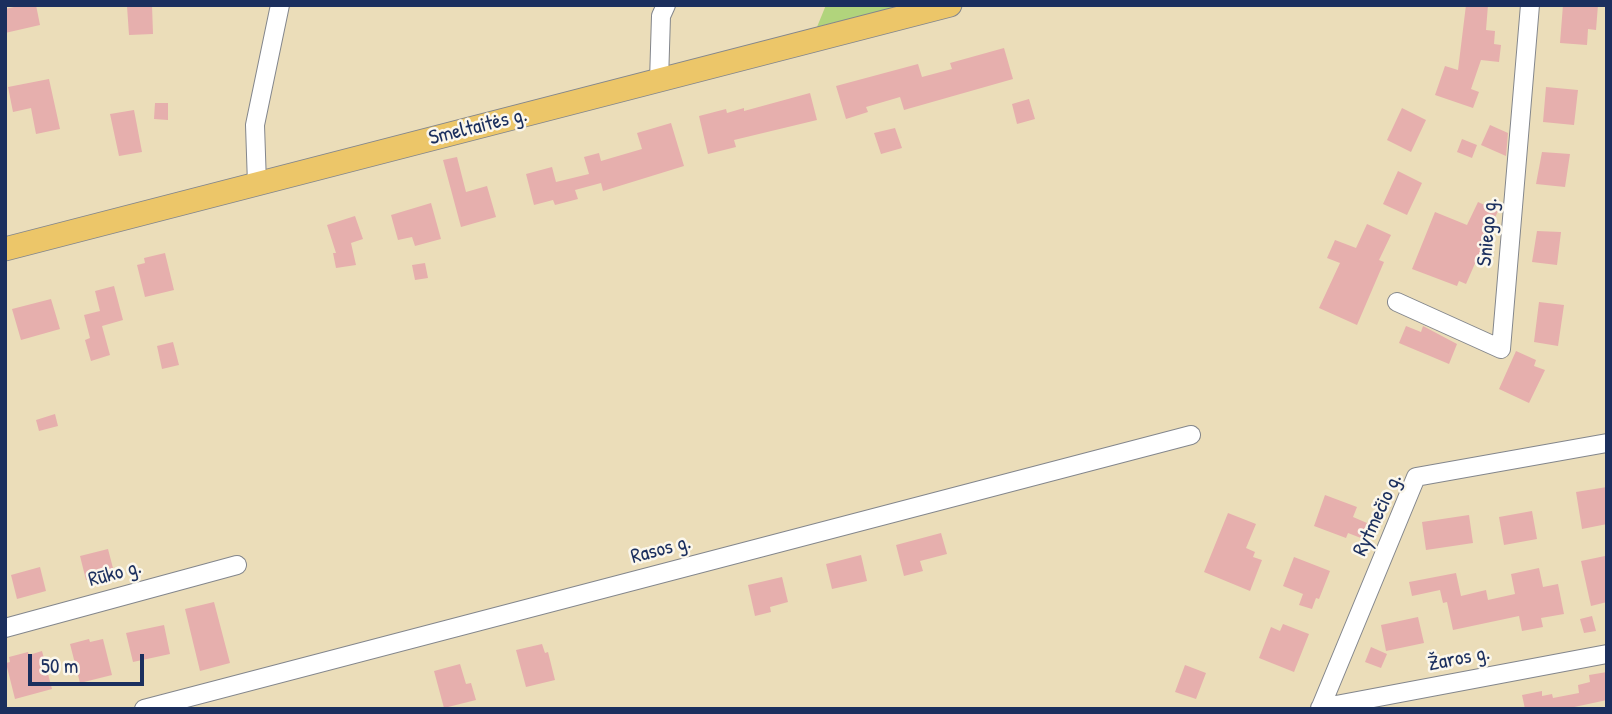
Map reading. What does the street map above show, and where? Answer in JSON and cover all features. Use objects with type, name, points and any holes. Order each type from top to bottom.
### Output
[{"type":"main road","name":"Smeltaitės g.","points":[[5,249],[950,5]]},
{"type":"street","points":[[257,184],[254,125],[280,5]]},
{"type":"street","points":[[659,81],[661,16],[666,5]]},
{"type":"street","name":"Sniego g.","points":[[1397,302],[1501,349],[1530,5]]},
{"type":"street","name":"Rasos g.","points":[[144,709],[1191,435]]},
{"type":"street","name":"Rytmečio g.","points":[[1320,709],[1416,477],[1607,443]]},
{"type":"street","name":"Rūko g.","points":[[5,628],[237,565]]},
{"type":"street","name":"Žaros g.","points":[[1320,709],[1607,654]]},
{"type":"green space","points":[[826,5],[904,5],[817,27]]},
{"type":"building","points":[[36,5],[40,25],[5,33],[5,9]]},
{"type":"building","points":[[152,5],[153,34],[129,35],[127,6]]},
{"type":"building","points":[[1466,5],[1488,5],[1486,30],[1495,31],[1494,44],[1501,45],[1499,62],[1481,60],[1471,89],[1479,92],[1473,108],[1435,95],[1445,66],[1458,70]]},
{"type":"building","points":[[1563,5],[1598,5],[1596,30],[1588,29],[1587,45],[1560,43]]},
{"type":"building","points":[[1004,48],[1013,79],[904,110],[900,97],[866,107],[868,112],[846,119],[836,86],[918,64],[922,77],[952,69],[950,63]]},
{"type":"building","points":[[49,79],[60,129],[36,134],[31,108],[13,112],[8,87]]},
{"type":"building","points":[[1546,87],[1578,90],[1574,125],[1543,122]]},
{"type":"building","points":[[810,93],[817,120],[734,140],[736,147],[708,154],[699,116],[726,109],[727,113],[744,108],[744,111]]},
{"type":"building","points":[[1029,99],[1035,119],[1017,124],[1012,104]]},
{"type":"building","points":[[155,103],[168,103],[168,120],[154,119]]},
{"type":"building","points":[[1402,108],[1426,120],[1411,152],[1387,140]]},
{"type":"building","points":[[134,110],[142,152],[119,156],[110,114]]},
{"type":"building","points":[[671,123],[684,166],[603,191],[601,183],[575,190],[578,199],[555,205],[553,200],[534,205],[526,174],[552,167],[556,182],[589,174],[584,157],[599,153],[601,161],[642,149],[637,133]]},
{"type":"building","points":[[1490,125],[1508,133],[1506,156],[1481,145]]},
{"type":"building","points":[[895,128],[902,148],[881,154],[874,133]]},
{"type":"building","points":[[1462,139],[1477,145],[1472,158],[1457,152]]},
{"type":"building","points":[[1542,152],[1570,154],[1565,187],[1536,184]]},
{"type":"building","points":[[457,157],[466,192],[487,186],[496,217],[461,227],[443,160]]},
{"type":"building","points":[[1398,171],[1422,183],[1407,215],[1383,204]]},
{"type":"building","points":[[1478,202],[1498,211],[1466,284],[1459,281],[1457,286],[1412,269],[1435,212],[1467,225]]},
{"type":"building","points":[[431,203],[441,239],[415,246],[412,237],[398,240],[391,215]]},
{"type":"building","points":[[355,216],[363,239],[351,243],[356,265],[336,268],[333,253],[336,253],[327,225]]},
{"type":"building","points":[[1367,224],[1391,235],[1379,260],[1384,262],[1357,325],[1319,308],[1340,263],[1327,258],[1335,240],[1356,248]]},
{"type":"building","points":[[1537,231],[1561,232],[1557,265],[1532,262]]},
{"type":"building","points":[[165,253],[174,290],[145,297],[137,265],[145,263],[144,258]]},
{"type":"building","points":[[425,263],[428,278],[415,280],[412,265]]},
{"type":"building","points":[[114,286],[123,320],[102,326],[110,355],[91,361],[85,340],[90,338],[84,315],[100,311],[95,291]]},
{"type":"building","points":[[51,299],[60,329],[21,340],[12,309]]},
{"type":"building","points":[[1539,302],[1564,305],[1558,346],[1534,342]]},
{"type":"building","points":[[1406,326],[1421,332],[1423,326],[1457,344],[1449,364],[1399,343]]},
{"type":"building","points":[[173,342],[179,365],[162,369],[157,346]]},
{"type":"building","points":[[1516,351],[1536,360],[1534,366],[1545,370],[1529,403],[1499,389]]},
{"type":"building","points":[[55,414],[58,426],[39,431],[36,420]]},
{"type":"building","points":[[1607,487],[1607,524],[1582,529],[1576,492]]},
{"type":"building","points":[[1325,495],[1357,507],[1353,517],[1367,523],[1361,538],[1348,533],[1346,538],[1314,526]]},
{"type":"building","points":[[1532,511],[1537,539],[1504,545],[1499,517]]},
{"type":"building","points":[[1228,513],[1256,524],[1246,548],[1255,552],[1253,557],[1262,560],[1250,591],[1204,572]]},
{"type":"building","points":[[1469,515],[1473,543],[1426,550],[1422,522]]},
{"type":"building","points":[[941,533],[947,554],[920,561],[923,571],[904,576],[896,545]]},
{"type":"building","points":[[108,549],[114,572],[86,580],[80,556]]},
{"type":"building","points":[[861,555],[867,581],[832,589],[826,564]]},
{"type":"building","points":[[1605,556],[1607,602],[1591,606],[1581,561]]},
{"type":"building","points":[[1294,557],[1330,571],[1312,609],[1299,605],[1303,594],[1283,586]]},
{"type":"building","points":[[40,567],[46,591],[17,599],[11,575]]},
{"type":"building","points":[[1539,568],[1543,587],[1558,584],[1564,614],[1541,618],[1543,627],[1522,631],[1519,616],[1453,630],[1447,602],[1443,603],[1440,590],[1412,596],[1409,582],[1456,573],[1461,596],[1486,590],[1488,600],[1515,594],[1511,574]]},
{"type":"building","points":[[782,577],[788,602],[770,607],[771,612],[755,616],[748,585]]},
{"type":"building","points":[[214,602],[230,663],[200,671],[185,609]]},
{"type":"building","points":[[1592,616],[1596,631],[1584,633],[1580,619]]},
{"type":"building","points":[[1418,617],[1424,643],[1386,651],[1381,625]]},
{"type":"building","points":[[1283,624],[1309,634],[1294,672],[1259,658],[1271,627],[1280,631]]},
{"type":"building","points":[[164,625],[170,654],[133,662],[126,633]]},
{"type":"building","points":[[89,639],[90,642],[103,639],[112,675],[80,683],[70,644]]},
{"type":"building","points":[[542,644],[545,653],[548,652],[555,680],[526,687],[516,650]]},
{"type":"building","points":[[1371,647],[1387,654],[1381,668],[1365,662]]},
{"type":"building","points":[[42,651],[52,689],[15,699],[6,663],[10,662],[9,657]]},
{"type":"building","points":[[460,664],[466,684],[471,683],[476,700],[444,708],[434,671]]},
{"type":"building","points":[[1185,665],[1206,673],[1196,699],[1175,692]]},
{"type":"building","points":[[1607,672],[1607,700],[1565,709],[1525,709],[1522,695],[1542,691],[1542,696],[1552,694],[1553,698],[1579,693],[1578,685],[1590,682],[1589,675]]}]
